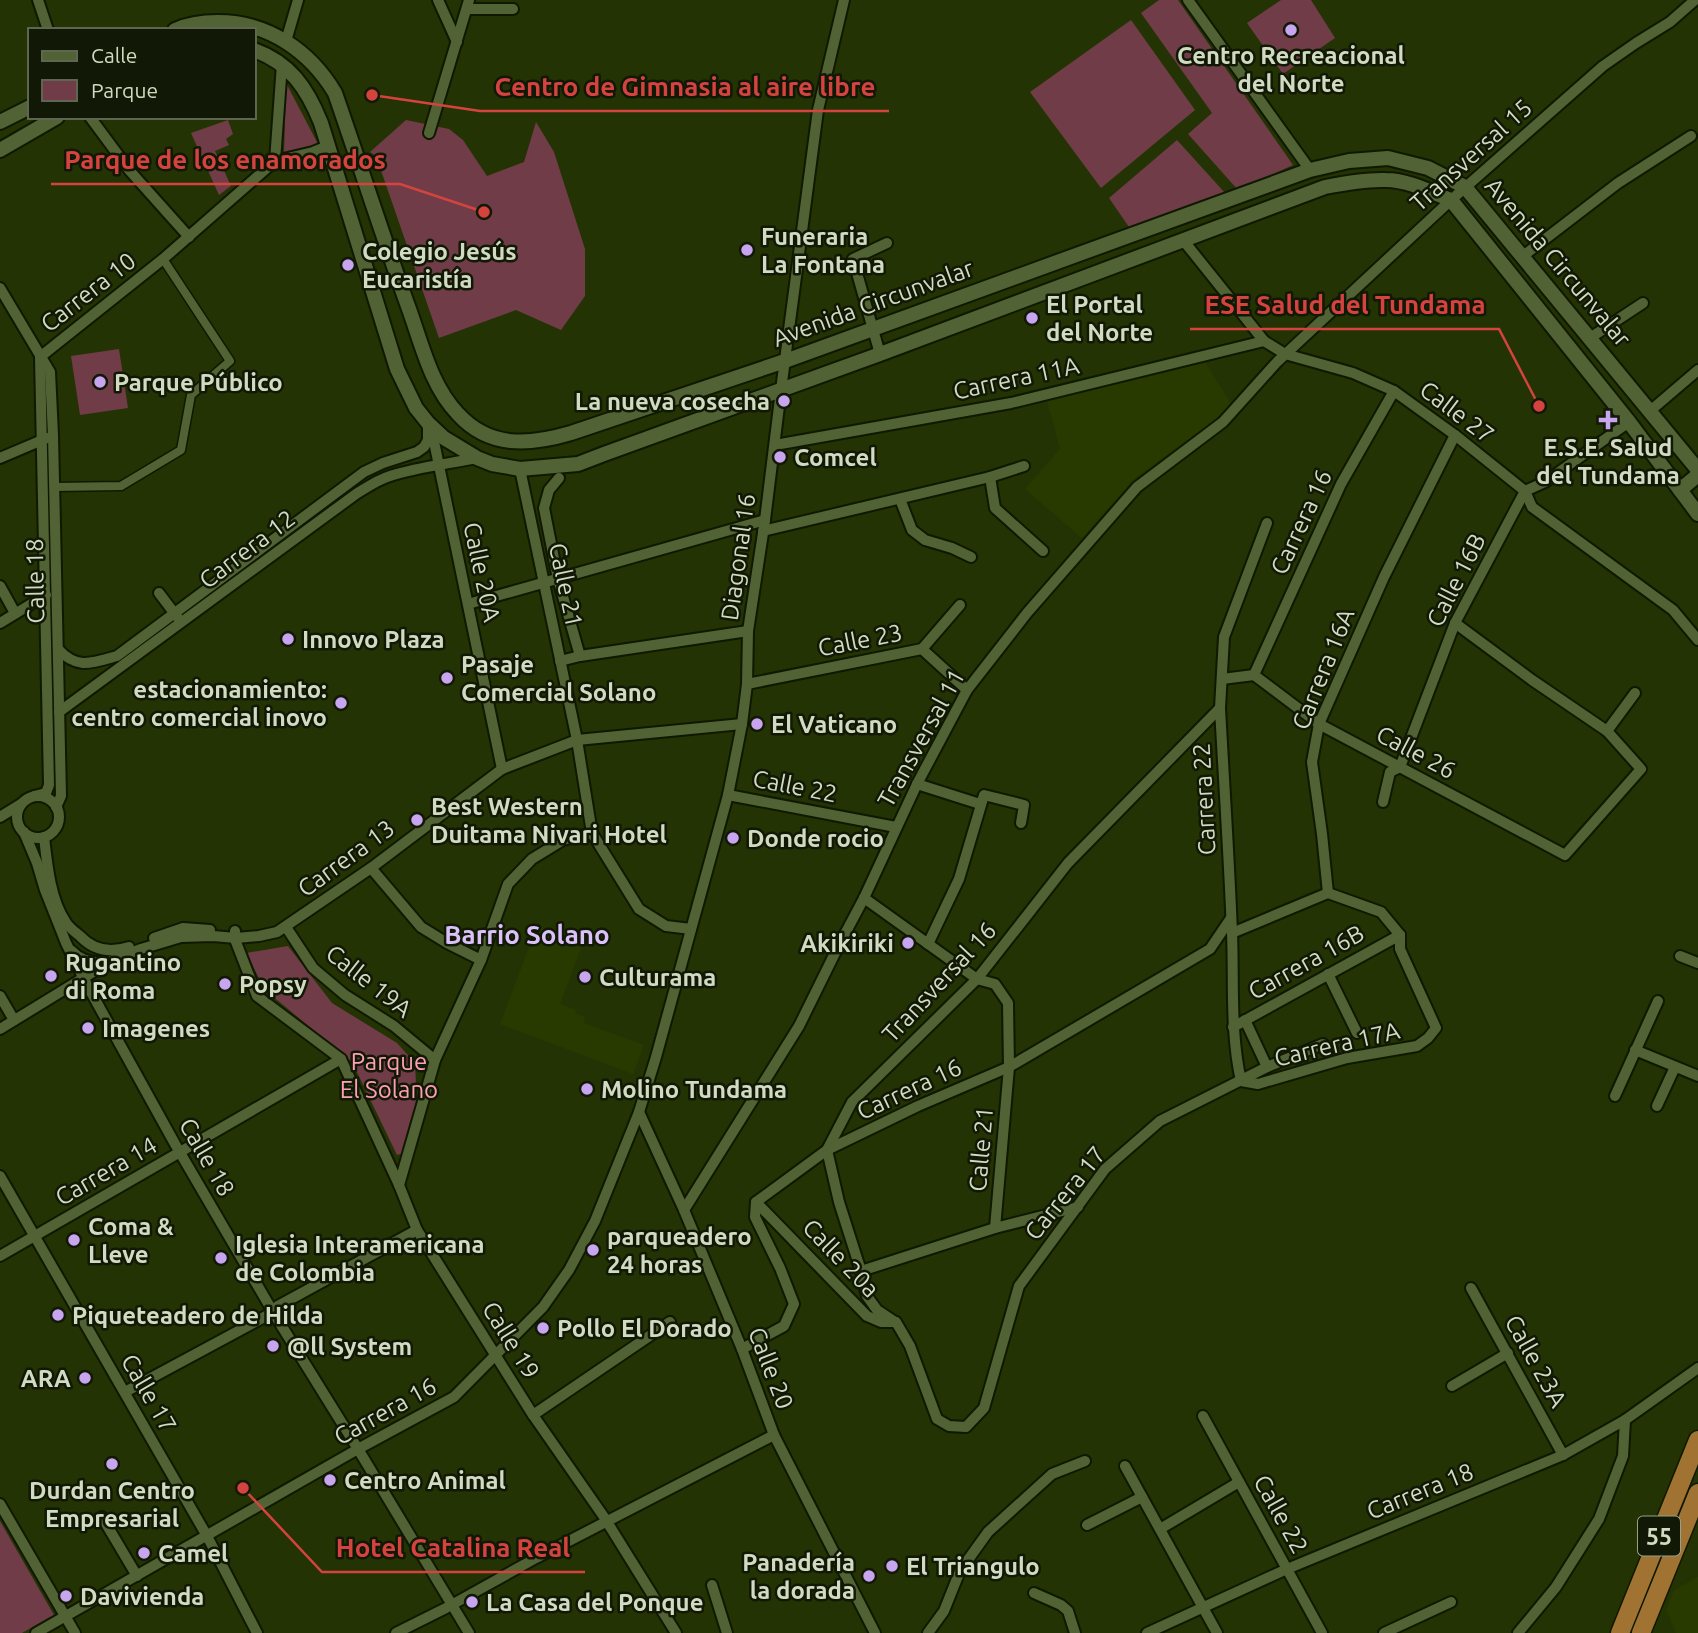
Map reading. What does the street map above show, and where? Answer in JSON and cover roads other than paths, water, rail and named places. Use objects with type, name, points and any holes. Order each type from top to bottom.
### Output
[{"type":"highway","name":"55","points":[[1620,1632],[1698,1440]]},
{"type":"highway","name":"55","points":[[1641,1633],[1698,1493]]},
{"type":"main road","name":"Avenida Circunvalar","points":[[182,28],[205,22],[227,22],[256,28]]},
{"type":"main road","name":"Avenida Circunvalar","points":[[256,28],[286,41],[314,63],[326,77],[335,93],[379,226],[436,383],[458,415],[478,430],[499,439],[515,443],[544,441],[571,433],[785,361],[1310,170],[1349,161],[1388,158],[1428,168],[1465,187],[1698,470]]},
{"type":"main road","name":"Avenida Circunvalar","points":[[256,51],[282,64],[312,99],[397,369],[416,408],[444,438],[492,464],[520,469],[579,464],[1325,187],[1389,180],[1421,188],[1451,200],[1629,422],[1698,514]]},
{"type":"main road","points":[[0,122],[28,108]]},
{"type":"main road","points":[[0,150],[54,119]]},
{"type":"main road","points":[[328,146],[350,137]]},
{"type":"main road","points":[[1680,490],[1698,475]]},
{"type":"street","points":[[38,0],[47,28]]},
{"type":"street","points":[[286,41],[298,0]]},
{"type":"street","points":[[438,0],[457,42]]},
{"type":"street","name":"Diagonal 16","points":[[639,1112],[728,795],[742,724],[747,684],[748,631],[818,110],[844,0]]},
{"type":"street","points":[[1188,0],[1310,170]]},
{"type":"street","name":"Transversal 15","points":[[1285,354],[1465,187],[1603,66],[1670,22],[1695,0]]},
{"type":"street","points":[[429,133],[468,4],[513,9]]},
{"type":"street","points":[[275,161],[282,64]]},
{"type":"street","points":[[91,119],[130,171],[189,237]]},
{"type":"street","points":[[1522,256],[1618,183],[1691,136]]},
{"type":"street","name":"Carrera 10","points":[[40,357],[163,260],[275,161],[328,146]]},
{"type":"street","name":"Calle 27","points":[[1183,240],[1264,341],[1285,354],[1353,373],[1394,391],[1525,491],[1532,507],[1673,611],[1698,640]]},
{"type":"street","points":[[880,354],[853,259],[887,243]]},
{"type":"street","name":"Carrera 10","points":[[54,487],[121,486],[181,450],[191,395],[230,361],[163,260]]},
{"type":"street","name":"Calle 18","points":[[0,288],[5,305],[50,372],[61,796],[57,807]]},
{"type":"street","points":[[1590,338],[1643,303]]},
{"type":"street","name":"Carrera 11A","points":[[775,445],[1012,403],[1264,341]]},
{"type":"street","name":"Transversal 11","points":[[684,1210],[799,1026],[864,898],[917,784],[967,690],[1027,612],[1137,487],[1223,422],[1285,354]]},
{"type":"street","name":"Calle 18","points":[[34,796],[46,793],[49,785],[40,357]]},
{"type":"street","points":[[1650,411],[1696,373]]},
{"type":"street","name":"Carrera 16","points":[[1254,675],[1341,484],[1394,391]]},
{"type":"street","points":[[1525,491],[1545,482],[1629,422]]},
{"type":"street","name":"Calle 20A","points":[[429,424],[502,769]]},
{"type":"street","name":"Carrera 12","points":[[58,649],[67,659],[84,663],[117,656],[364,472],[424,447],[428,440],[429,424]]},
{"type":"street","points":[[0,458],[53,435]]},
{"type":"street","name":"Carrera 16A","points":[[1328,893],[1312,762],[1319,723],[1384,577],[1455,435]]},
{"type":"street","name":"Carrera 12","points":[[59,712],[356,494],[388,477],[477,458]]},
{"type":"street","points":[[468,604],[764,525],[900,499],[1024,466]]},
{"type":"street","name":"Calle 21","points":[[520,469],[577,740],[592,833]]},
{"type":"street","points":[[364,472],[371,485]]},
{"type":"street","points":[[990,477],[995,508],[1043,551]]},
{"type":"street","name":"Calle 21","points":[[559,478],[549,490],[544,508],[558,579],[580,656]]},
{"type":"street","name":"Calle 16B","points":[[1383,802],[1390,772],[1400,767],[1455,623],[1525,491]]},
{"type":"street","points":[[900,499],[912,530],[925,540],[971,557]]},
{"type":"street","name":"Carrera 22","points":[[1241,1081],[1233,1027],[1232,933],[1220,708],[1224,637],[1266,523]]},
{"type":"street","points":[[0,586],[15,613]]},
{"type":"street","points":[[159,593],[182,622]]},
{"type":"street","points":[[0,623],[46,595]]},
{"type":"street","points":[[922,649],[960,605]]},
{"type":"street","points":[[1455,623],[1606,731],[1636,693]]},
{"type":"street","points":[[561,661],[748,631]]},
{"type":"street","name":"Calle 23","points":[[747,684],[922,649],[967,690]]},
{"type":"street","points":[[1222,679],[1254,675]]},
{"type":"street","name":"Calle 26","points":[[1254,675],[1319,723],[1565,855],[1641,769],[1606,731]]},
{"type":"street","name":"Transversal 16","points":[[827,1150],[852,1102],[977,979],[1068,863],[1220,708]]},
{"type":"street","name":"Carrera 13","points":[[0,1029],[83,977],[141,948],[181,937],[235,935],[286,927],[371,869],[502,769],[577,740],[742,724]]},
{"type":"street","points":[[917,784],[980,804]]},
{"type":"street","name":"Calle 22","points":[[728,795],[896,827]]},
{"type":"street","points":[[928,944],[959,879],[984,795],[1024,805],[1021,823]]},
{"type":"street","points":[[0,819],[21,804],[34,796],[44,797],[57,807],[59,814],[58,822],[50,834],[35,838],[20,828],[17,816],[21,804]]},
{"type":"street","points":[[0,819],[17,816]]},
{"type":"street","name":"Calle 18","points":[[24,832],[66,943],[179,1151],[273,1312],[469,1633]]},
{"type":"street","points":[[399,1185],[435,1060],[481,960],[508,884],[532,859],[563,840],[592,833],[639,909],[666,926],[691,929]]},
{"type":"street","name":"Carrera 13","points":[[44,837],[54,897],[65,921],[95,949],[121,950],[183,928],[235,935]]},
{"type":"street","points":[[371,869],[421,926],[481,960]]},
{"type":"street","points":[[1232,933],[1328,893],[1381,912],[1400,935]]},
{"type":"street","name":"Calle 21","points":[[864,898],[977,979],[995,984],[1008,1003],[1009,1067],[995,1228]]},
{"type":"street","name":"Carrera 16","points":[[756,1202],[827,1150],[918,1106],[1009,1067],[1210,949],[1231,918]]},
{"type":"street","name":"Calle 19A","points":[[286,927],[313,968],[345,995],[394,1026],[435,1060]]},
{"type":"street","name":"Calle 19","points":[[235,935],[257,996],[341,1059],[417,1230],[533,1415],[607,1521],[676,1633]]},
{"type":"street","name":"Carrera 16B","points":[[1233,1027],[1400,935]]},
{"type":"street","name":"Carrera 17A","points":[[1241,1081],[1258,1084],[1347,1058],[1417,1046],[1428,1038],[1436,1028],[1400,949],[1400,935]]},
{"type":"street","points":[[66,943],[77,957],[93,963],[111,961]]},
{"type":"street","points":[[1680,956],[1698,963]]},
{"type":"street","points":[[1328,974],[1357,1033]]},
{"type":"street","points":[[0,996],[14,1020]]},
{"type":"street","points":[[1615,1096],[1658,1001]]},
{"type":"street","points":[[1245,1020],[1267,1067]]},
{"type":"street","name":"Carrera 17","points":[[966,1427],[984,1408],[1019,1286],[1105,1169],[1160,1121],[1267,1067],[1323,1044]]},
{"type":"street","points":[[1635,1050],[1698,1076]]},
{"type":"street","name":"Carrera 14","points":[[0,1256],[341,1059]]},
{"type":"street","points":[[1657,1106],[1675,1067]]},
{"type":"street","name":"Carrera 16","points":[[36,1633],[454,1397],[543,1307],[569,1270],[596,1221],[639,1112]]},
{"type":"street","name":"Calle 20","points":[[639,1112],[684,1210],[742,1349],[774,1435],[875,1633]]},
{"type":"street","points":[[827,1150],[839,1202],[867,1296],[877,1310],[896,1322]]},
{"type":"street","name":"Calle 17","points":[[0,1176],[206,1536],[257,1633]]},
{"type":"street","points":[[742,1349],[784,1326],[793,1304],[780,1268],[755,1217],[756,1202]]},
{"type":"street","name":"Calle 20a","points":[[756,1202],[867,1316],[881,1322],[896,1322],[910,1346],[937,1419],[949,1426],[966,1427]]},
{"type":"street","points":[[861,1271],[995,1228],[1078,1207]]},
{"type":"street","points":[[125,1392],[417,1230]]},
{"type":"street","name":"Calle 23A","points":[[1471,1288],[1563,1455]]},
{"type":"street","points":[[533,1415],[670,1322]]},
{"type":"street","points":[[1452,1386],[1508,1353]]},
{"type":"street","name":"Carrera 18","points":[[1147,1633],[1287,1569],[1563,1455],[1625,1420],[1698,1368]]},
{"type":"street","name":"Calle 22","points":[[1203,1416],[1322,1633]]},
{"type":"street","points":[[1518,1633],[1556,1587],[1600,1518],[1623,1456],[1625,1420]]},
{"type":"street","points":[[396,1633],[774,1435]]},
{"type":"street","points":[[928,1633],[944,1611],[960,1570],[988,1532],[1052,1475],[1085,1461]]},
{"type":"street","points":[[1125,1466],[1217,1633]]},
{"type":"street","points":[[1160,1529],[1239,1482]]},
{"type":"street","points":[[1087,1525],[1142,1497]]},
{"type":"street","points":[[0,1504],[75,1633]]},
{"type":"street","points":[[102,1517],[137,1576]]},
{"type":"street","points":[[712,1586],[727,1633]]},
{"type":"street","points":[[1034,1593],[1068,1611],[1075,1633]]},
{"type":"street","points":[[1384,1633],[1451,1602]]},
{"type":"place","name":"Centro Recreacional del Norte","points":[[1291,30]]},
{"type":"place","name":"Centro de Gimnasia al aire libre","points":[[372,95]]},
{"type":"place","name":"Parque de los enamorados","points":[[484,212]]},
{"type":"place","name":"Funeraria La Fontana","points":[[747,250]]},
{"type":"place","name":"Colegio Jesús Eucaristía","points":[[348,265]]},
{"type":"place","name":"El Portal del Norte","points":[[1032,318]]},
{"type":"place","name":"Parque Público","points":[[100,382]]},
{"type":"place","name":"La nueva cosecha","points":[[784,401]]},
{"type":"place","name":"ESE Salud del Tundama","points":[[1539,406]]},
{"type":"place","name":"E.S.E. Salud del Tundama","points":[[1608,420]]},
{"type":"place","name":"Comcel","points":[[780,457]]},
{"type":"place","name":"Innovo Plaza","points":[[288,639]]},
{"type":"place","name":"Pasaje Comercial Solano","points":[[447,678]]},
{"type":"place","name":"estacionamiento: centro comercial inovo","points":[[341,703]]},
{"type":"place","name":"El Vaticano","points":[[757,724]]},
{"type":"place","name":"Best Western Duitama Nivari Hotel","points":[[417,820]]},
{"type":"place","name":"Donde rocio","points":[[733,838]]},
{"type":"place","name":"Akikiriki","points":[[908,943]]},
{"type":"place","name":"Rugantino di Roma","points":[[51,976]]},
{"type":"place","name":"Culturama","points":[[585,977]]},
{"type":"place","name":"Popsy","points":[[225,984]]},
{"type":"place","name":"Imagenes","points":[[88,1028]]},
{"type":"place","name":"Molino Tundama","points":[[587,1089]]},
{"type":"place","name":"Coma & Lleve","points":[[74,1240]]},
{"type":"place","name":"parqueadero 24 horas","points":[[593,1250]]},
{"type":"place","name":"Iglesia Interamericana de Colombia","points":[[221,1258]]},
{"type":"place","name":"Piqueteadero de Hilda","points":[[58,1315]]},
{"type":"place","name":"Pollo El Dorado","points":[[543,1328]]},
{"type":"place","name":"@ll System","points":[[273,1346]]},
{"type":"place","name":"ARA","points":[[85,1378]]},
{"type":"place","name":"Durdan Centro Empresarial","points":[[112,1464]]},
{"type":"place","name":"Centro Animal","points":[[330,1480]]},
{"type":"place","name":"Hotel Catalina Real","points":[[243,1488]]},
{"type":"place","name":"Camel","points":[[144,1553]]},
{"type":"place","name":"El Triangulo","points":[[892,1566]]},
{"type":"place","name":"Panadería la dorada","points":[[869,1576]]},
{"type":"place","name":"Davivienda","points":[[66,1596]]},
{"type":"place","name":"La Casa del Ponque","points":[[472,1602]]},
{"type":"district","name":"Barrio Solano","points":[[527,934]]},
{"type":"park label","name":"Parque El Solano","points":[[389,1075]]}]
